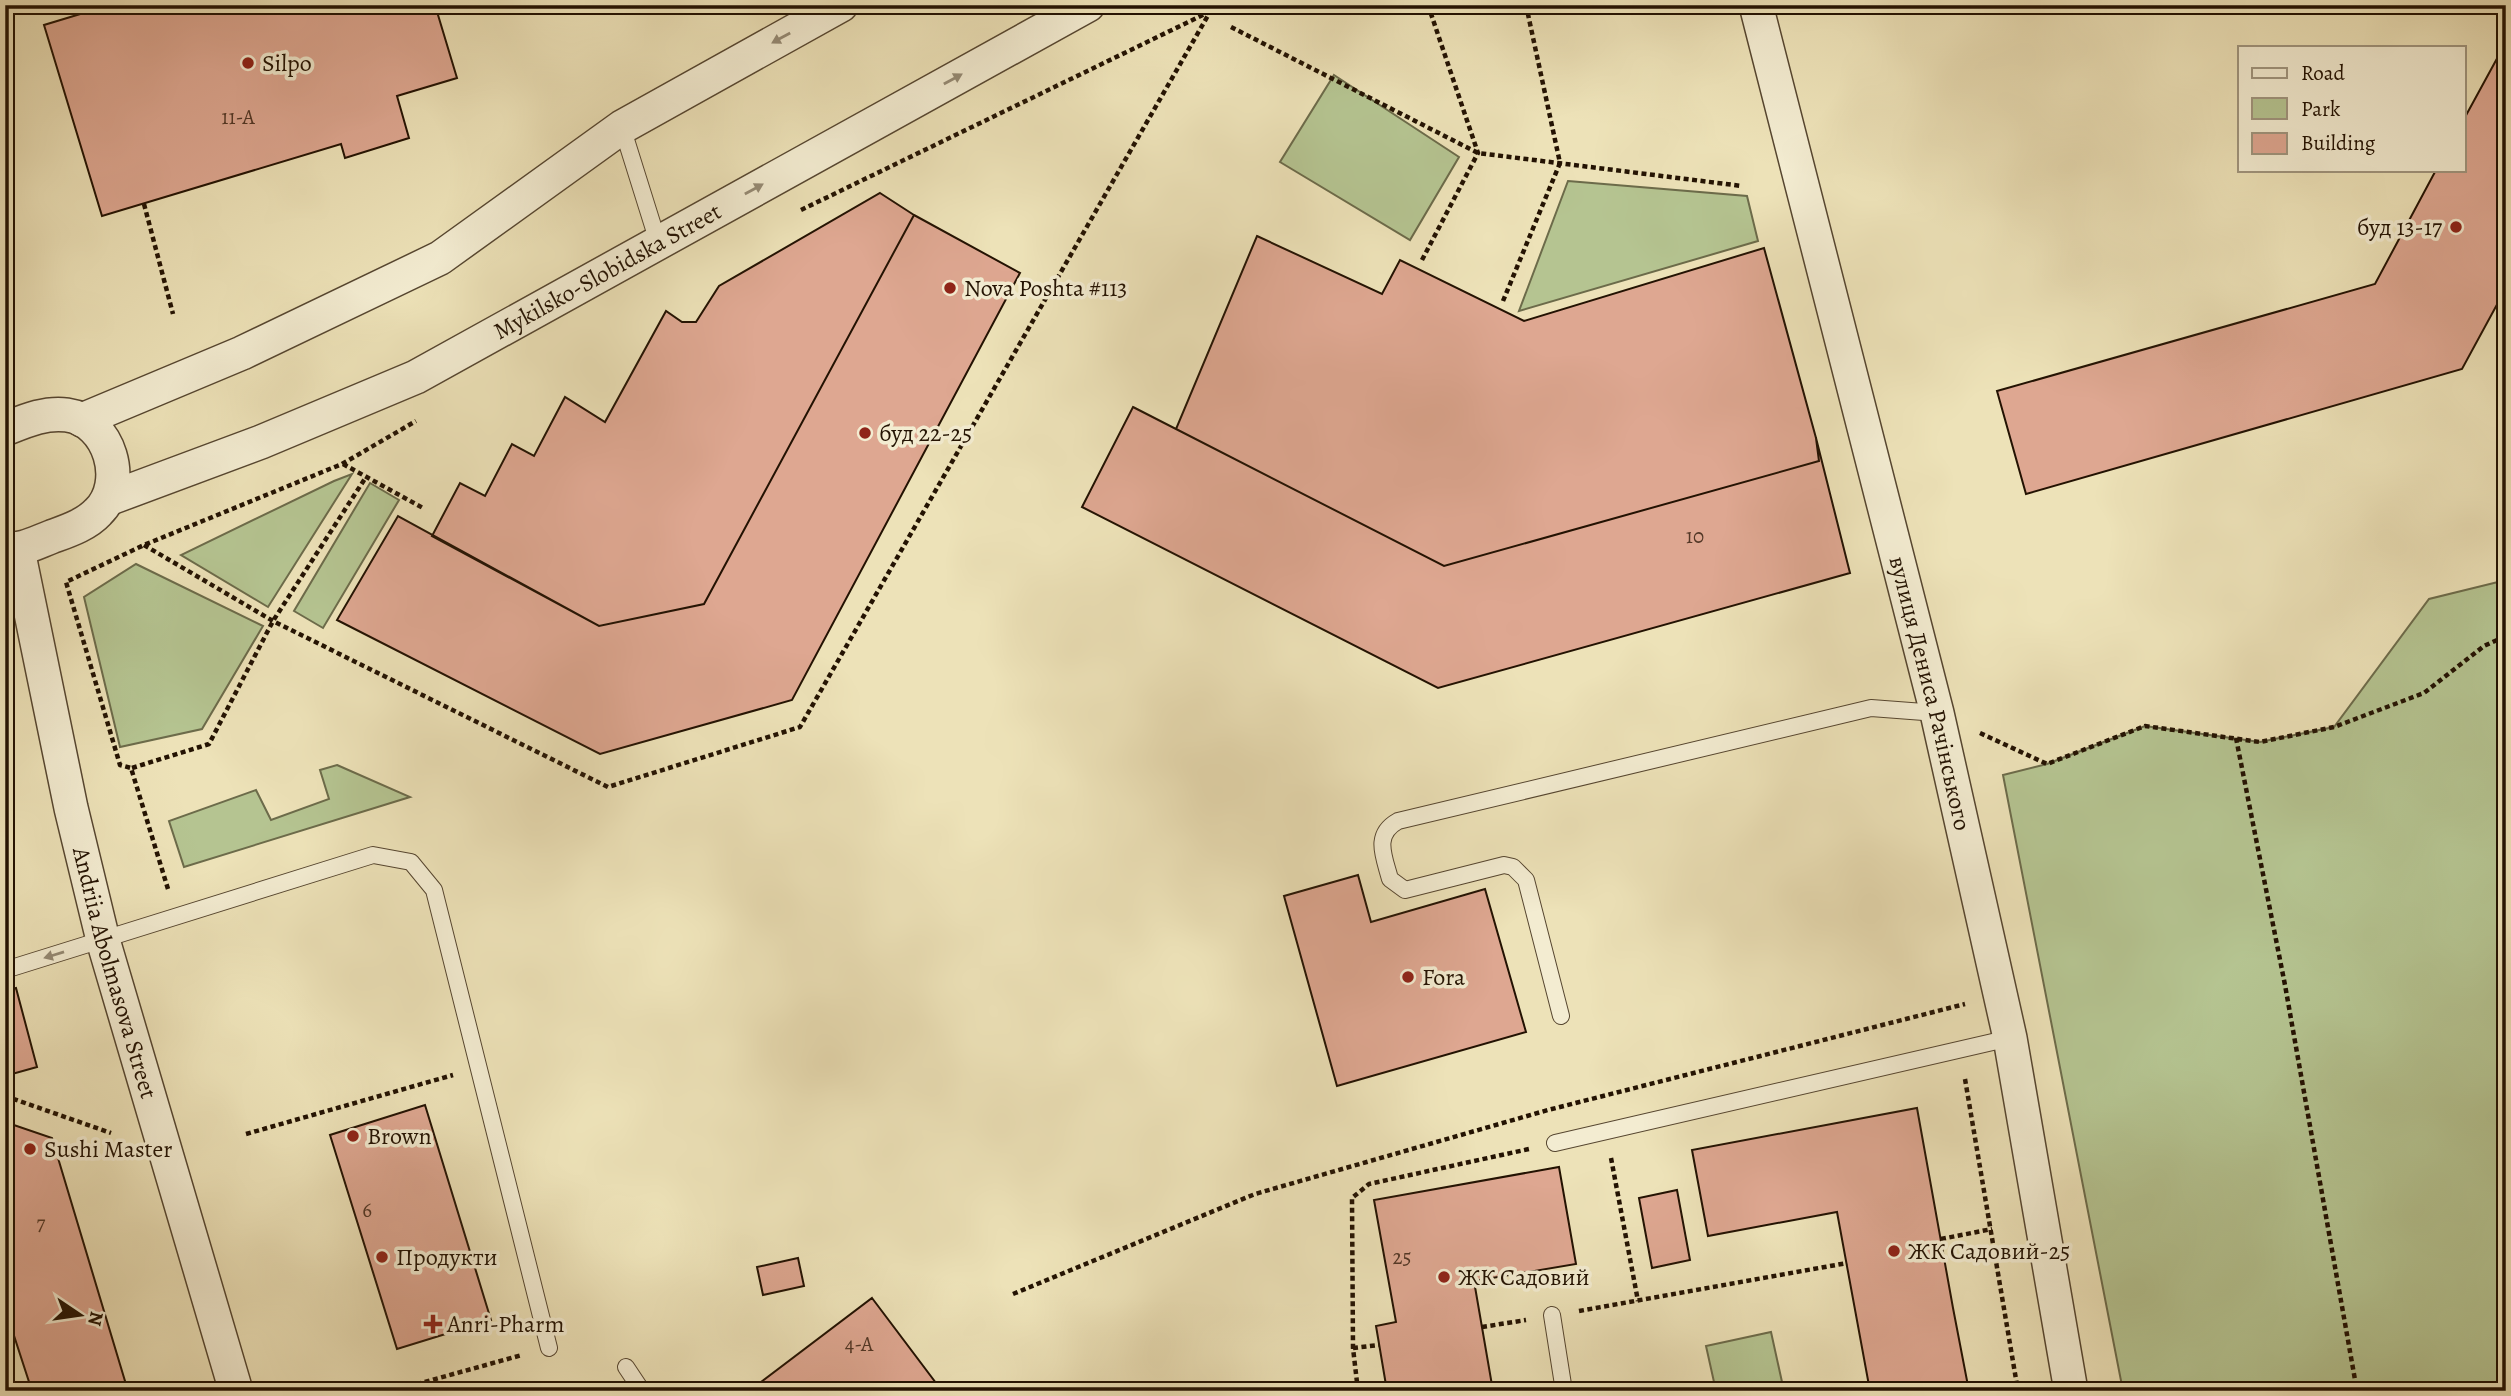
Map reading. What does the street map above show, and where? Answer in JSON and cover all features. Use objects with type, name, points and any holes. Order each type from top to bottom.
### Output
[{"type":"street","points":[[82,420],[242,353],[440,258],[622,127],[841,5]]},
{"type":"street","name":"Mykilsko-Slobidska Street","points":[[108,499],[261,442],[416,377],[1088,5]]},
{"type":"street","name":"вулиця Дениса Рачінського","points":[[1756,5],[1937,713],[2010,1038],[2070,1391]]},
{"type":"street","points":[[5,429],[36,416],[68,415],[82,420],[98,433],[112,456],[113,483],[108,499],[98,512],[77,527],[11,549]]},
{"type":"street","name":"Andriia Abolmasova Street","points":[[11,549],[103,940],[236,1391]]},
{"type":"lane","points":[[622,127],[658,242]]},
{"type":"lane","points":[[1561,1016],[1527,880],[1521,872],[1504,865],[1405,890],[1390,879],[1381,846],[1382,834],[1388,826],[1398,821],[1871,708],[1937,713]]},
{"type":"lane","points":[[5,970],[373,855],[411,862],[434,890],[481,1067],[549,1348]]},
{"type":"lane","points":[[1555,1143],[2010,1038]]},
{"type":"lane","points":[[1552,1315],[1564,1391]]},
{"type":"lane","points":[[626,1367],[642,1391]]},
{"type":"path","points":[[790,216],[1211,11],[1262,5]]},
{"type":"path","points":[[1422,260],[1478,153],[1428,5]]},
{"type":"path","points":[[1503,302],[1560,163],[1526,5]]},
{"type":"path","points":[[144,545],[273,621],[608,787],[800,727],[1211,11]]},
{"type":"path","points":[[1231,27],[1478,153],[1742,186]]},
{"type":"path","points":[[144,204],[173,314]]},
{"type":"path","points":[[366,477],[273,621],[209,744],[131,768],[120,765],[66,582],[144,545],[342,464],[426,415]]},
{"type":"path","points":[[342,464],[423,508]]},
{"type":"path","points":[[1937,713],[2046,764],[2145,726],[2260,741],[2334,727],[2424,692],[2484,646],[2506,636]]},
{"type":"path","points":[[2236,738],[2285,985],[2357,1391]]},
{"type":"path","points":[[131,768],[176,915]]},
{"type":"path","points":[[1013,1294],[1255,1194],[1548,1110],[2000,996]]},
{"type":"path","points":[[1960,1050],[2018,1391]]},
{"type":"path","points":[[246,1134],[481,1067]]},
{"type":"path","points":[[5,1096],[111,1133]]},
{"type":"path","points":[[1606,1132],[1638,1301]]},
{"type":"path","points":[[1359,1391],[1353,1348],[1350,1212],[1352,1198],[1358,1190],[1369,1184],[1555,1143]]},
{"type":"path","points":[[1941,1239],[1992,1229]]},
{"type":"path","points":[[1482,1327],[1847,1262]]},
{"type":"path","points":[[1353,1348],[1379,1345]]},
{"type":"path","points":[[392,1391],[549,1348]]},
{"type":"green space","points":[[1334,75],[1459,157],[1410,240],[1280,162]]},
{"type":"green space","points":[[1568,181],[1747,196],[1758,241],[1519,311]]},
{"type":"green space","points":[[352,474],[268,607],[181,555],[334,481]]},
{"type":"green space","points":[[370,483],[399,500],[323,628],[294,611]]},
{"type":"green space","points":[[136,564],[263,626],[202,729],[120,747],[84,597]]},
{"type":"green space","points":[[2506,580],[2506,1391],[2123,1391],[2003,775],[2047,764],[2145,726],[2260,742],[2334,727],[2429,599]]},
{"type":"green space","points":[[337,765],[410,797],[184,867],[169,821],[256,790],[271,820],[329,799],[320,770]]},
{"type":"green space","points":[[1771,1332],[1784,1391],[1716,1391],[1706,1346]]},
{"type":"building","points":[[110,5],[435,5],[457,78],[397,96],[409,138],[345,158],[341,144],[102,216],[44,25]]},
{"type":"building","name":"буд 13-17","points":[[2506,42],[2506,288],[2462,369],[2026,494],[1997,391],[2375,284],[2435,172],[2466,172],[2466,115]]},
{"type":"building","points":[[880,193],[914,215],[704,604],[599,626],[432,536],[460,483],[485,496],[512,444],[534,456],[565,397],[605,422],[666,311],[682,322],[696,322],[719,286]]},
{"type":"building","name":"буд 22-25","points":[[914,215],[1020,273],[792,700],[600,754],[337,620],[398,516],[599,626],[704,604]]},
{"type":"building","points":[[1257,236],[1382,294],[1400,260],[1524,321],[1764,248],[1816,438],[1819,461],[1444,566],[1176,429]]},
{"type":"building","points":[[1133,407],[1444,566],[1819,461],[1816,438],[1850,573],[1438,688],[1082,507]]},
{"type":"building","name":"Fora","points":[[1358,875],[1371,922],[1485,889],[1526,1032],[1337,1086],[1284,896]]},
{"type":"building","points":[[16,988],[37,1067],[5,1076],[5,991]]},
{"type":"building","points":[[425,1105],[491,1320],[397,1349],[330,1135]]},
{"type":"building","name":"ЖК Садовий-25","points":[[1917,1108],[1969,1391],[1870,1391],[1837,1212],[1708,1236],[1692,1150]]},
{"type":"building","points":[[5,1122],[52,1138],[128,1391],[32,1391],[5,1308]]},
{"type":"building","name":"ЖК Садовий","points":[[1559,1167],[1576,1264],[1474,1281],[1493,1391],[1387,1391],[1376,1326],[1396,1322],[1374,1200]]},
{"type":"building","points":[[1677,1190],[1690,1260],[1652,1268],[1639,1198]]},
{"type":"building","points":[[798,1258],[804,1286],[763,1295],[757,1267]]},
{"type":"building","points":[[872,1298],[942,1391],[749,1391]]},
{"type":"place","name":"Silpo","points":[[248,63]]},
{"type":"place","name":"буд 13-17","points":[[2456,227]]},
{"type":"place","name":"Nova Poshta #113","points":[[950,288]]},
{"type":"place","name":"буд 22-25","points":[[865,433]]},
{"type":"place","name":"Fora","points":[[1408,977]]},
{"type":"place","name":"Brown","points":[[353,1136]]},
{"type":"place","name":"Sushi Master","points":[[30,1149]]},
{"type":"place","name":"ЖК Садовий-25","points":[[1894,1251]]},
{"type":"place","name":"Продукти","points":[[382,1257]]},
{"type":"place","name":"ЖК Садовий","points":[[1444,1277]]},
{"type":"place","name":"Anri-Pharm","points":[[433,1324]]}]
